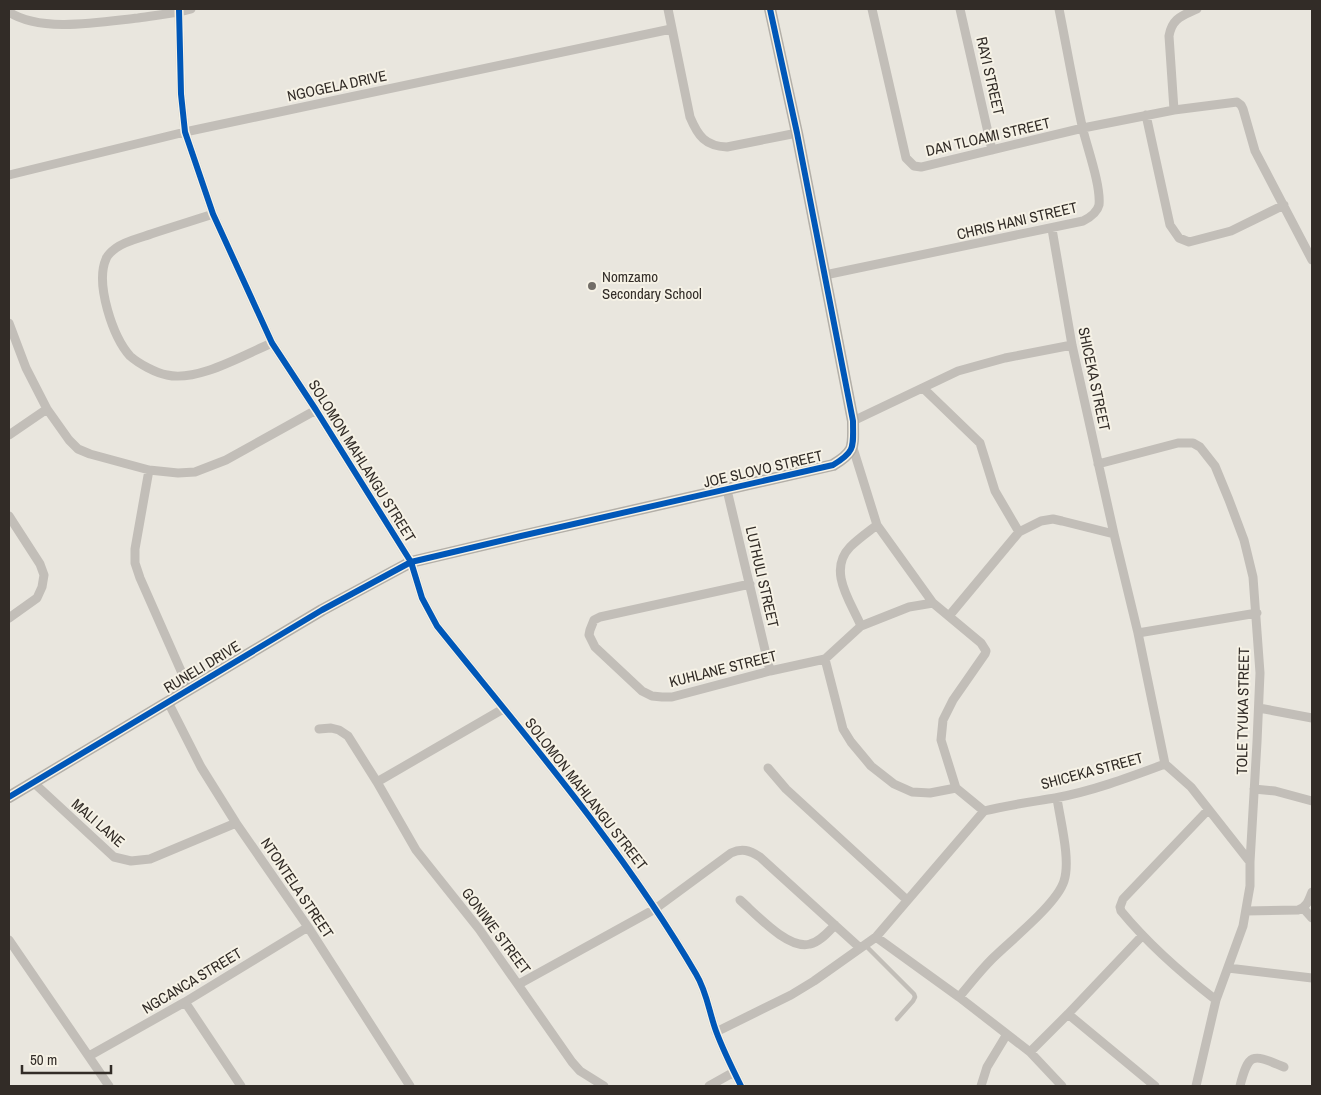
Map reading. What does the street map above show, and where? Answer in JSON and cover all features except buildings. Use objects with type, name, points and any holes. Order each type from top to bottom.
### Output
[{"type":"street","points":[[9,12],[16,17],[36,22],[62,24],[112,21],[191,9]]},
{"type":"street","points":[[668,9],[690,117],[697,132],[709,144],[727,147],[797,133]]},
{"type":"street","points":[[716,1032],[791,995],[876,937],[984,811],[956,788],[941,740],[944,720],[953,700],[986,651],[981,643],[933,603],[877,525],[853,448],[853,421],[797,133],[770,9]]},
{"type":"street","name":"DAN TLOAMI STREET","points":[[872,9],[906,158],[910,162],[921,167],[1083,128],[1174,110],[1233,102],[1241,105],[1255,151],[1284,205]]},
{"type":"street","name":"RAYI STREET","points":[[960,9],[992,150]]},
{"type":"street","name":"CHRIS HANI STREET","points":[[825,275],[1052,228],[1083,221],[1092,216],[1098,208],[1096,182],[1059,9]]},
{"type":"street","points":[[1174,110],[1169,36],[1171,26],[1181,16],[1197,9]]},
{"type":"street","name":"SOLOMON MAHLANGU STREET","points":[[179,11],[181,94],[185,132],[213,214],[272,343],[411,562],[422,598],[437,626],[597,826],[655,909],[704,988],[716,1032],[741,1086]]},
{"type":"street","name":"NGOGELA DRIVE","points":[[9,175],[185,132],[671,28]]},
{"type":"street","points":[[1146,115],[1170,225],[1179,238],[1189,242],[1214,236],[1243,226],[1284,205],[1312,260]]},
{"type":"street","points":[[213,214],[134,240],[117,247],[106,258],[103,272],[103,288],[111,320],[119,339],[131,357],[150,368],[167,375],[185,376],[203,373],[272,343]]},
{"type":"street","name":"SHICEKA STREET","points":[[984,811],[1006,805],[1057,798],[1126,779],[1165,764],[1138,633],[1072,345],[1052,228]]},
{"type":"street","points":[[9,323],[26,368],[47,409],[69,440],[78,449],[90,454],[149,470],[178,473],[195,472],[211,467],[316,410]]},
{"type":"street","points":[[853,421],[958,371],[984,363],[1072,345]]},
{"type":"street","points":[[923,388],[980,443],[996,491],[1019,532]]},
{"type":"street","points":[[9,435],[47,409]]},
{"type":"street","name":"TOLE TYUKA STREET","points":[[1098,464],[1178,443],[1193,443],[1200,448],[1215,466],[1244,540],[1253,576],[1260,673],[1250,886],[1243,926],[1216,1000],[1196,1086]]},
{"type":"street","name":"JOE SLOVO STREET","points":[[411,562],[833,466],[845,458],[853,448]]},
{"type":"street","points":[[149,470],[135,549],[135,563],[188,689]]},
{"type":"street","name":"LUTHULI STREET","points":[[727,490],[770,671]]},
{"type":"street","points":[[9,516],[40,564],[44,575],[42,587],[37,598],[9,618]]},
{"type":"street","points":[[949,616],[1019,532],[1041,521],[1053,519],[1114,534]]},
{"type":"street","points":[[861,626],[841,580],[839,570],[843,556],[850,547],[877,525]]},
{"type":"street","name":"RUNELI DRIVE","points":[[9,798],[322,610],[411,562]]},
{"type":"street","name":"KUHLANE STREET","points":[[750,584],[600,617],[590,625],[589,635],[595,647],[642,691],[652,696],[672,697],[770,671],[825,659]]},
{"type":"street","points":[[933,603],[909,607],[861,626],[825,659],[843,730],[871,766],[894,784],[912,792],[930,793],[956,788]]},
{"type":"street","points":[[1138,633],[1257,613]]},
{"type":"street","name":"NTONTELA STREET","points":[[168,702],[201,768],[236,823],[308,927],[410,1086]]},
{"type":"street","points":[[377,782],[503,708]]},
{"type":"street","points":[[1259,708],[1312,718]]},
{"type":"street","name":"GONIWE STREET","points":[[319,729],[331,728],[339,730],[348,736],[416,850],[479,929],[519,984],[554,1038],[580,1071],[604,1086]]},
{"type":"street","points":[[1165,764],[1191,788],[1250,862]]},
{"type":"street","points":[[768,768],[786,789],[907,900]]},
{"type":"street","name":"MALI LANE","points":[[34,783],[114,857],[122,860],[140,861],[150,858],[236,823]]},
{"type":"street","points":[[1254,789],[1276,791],[1312,801]]},
{"type":"street","points":[[959,997],[990,960],[1048,906],[1061,890],[1066,875],[1067,862],[1057,798]]},
{"type":"street","points":[[1208,810],[1121,903],[1121,911],[1142,936],[1179,971],[1216,1000]]},
{"type":"street","points":[[519,984],[655,909],[731,853],[745,850],[760,857],[835,925],[862,946]]},
{"type":"street","points":[[1246,911],[1298,910],[1304,908],[1312,892]]},
{"type":"street","points":[[740,900],[778,933],[797,944],[810,944],[818,941],[835,925]]},
{"type":"street","points":[[1304,908],[1312,918]]},
{"type":"street","name":"NGCANCA STREET","points":[[89,1056],[185,1002],[308,927]]},
{"type":"street","points":[[1030,1052],[1142,936]]},
{"type":"street","points":[[876,937],[959,997],[1030,1052],[1062,1086]]},
{"type":"street","points":[[9,940],[109,1086]]},
{"type":"street","points":[[1228,968],[1312,978]]},
{"type":"street","points":[[185,1002],[241,1086]]},
{"type":"street","points":[[1068,1014],[1155,1086]]},
{"type":"street","points":[[981,1086],[987,1067],[1007,1034]]},
{"type":"street","points":[[1240,1086],[1245,1070],[1252,1058],[1257,1057],[1284,1066]]},
{"type":"street","points":[[580,1071],[591,1086]]},
{"type":"street","points":[[709,1086],[734,1072]]},
{"type":"lane","points":[[862,946],[914,994],[914,1001],[897,1019]]},
{"type":"cycle path","points":[[179,9],[181,94],[185,132],[213,214],[272,343],[411,562],[422,598],[437,626],[540,753],[606,839],[668,928],[700,981],[719,1038],[741,1086]]},
{"type":"cycle path","points":[[9,797],[322,610],[411,562],[833,465],[846,456],[852,448],[853,421],[797,133],[770,9]]},
{"type":"place","name":"Nomzamo Secondary School","points":[[592,286]]}]
